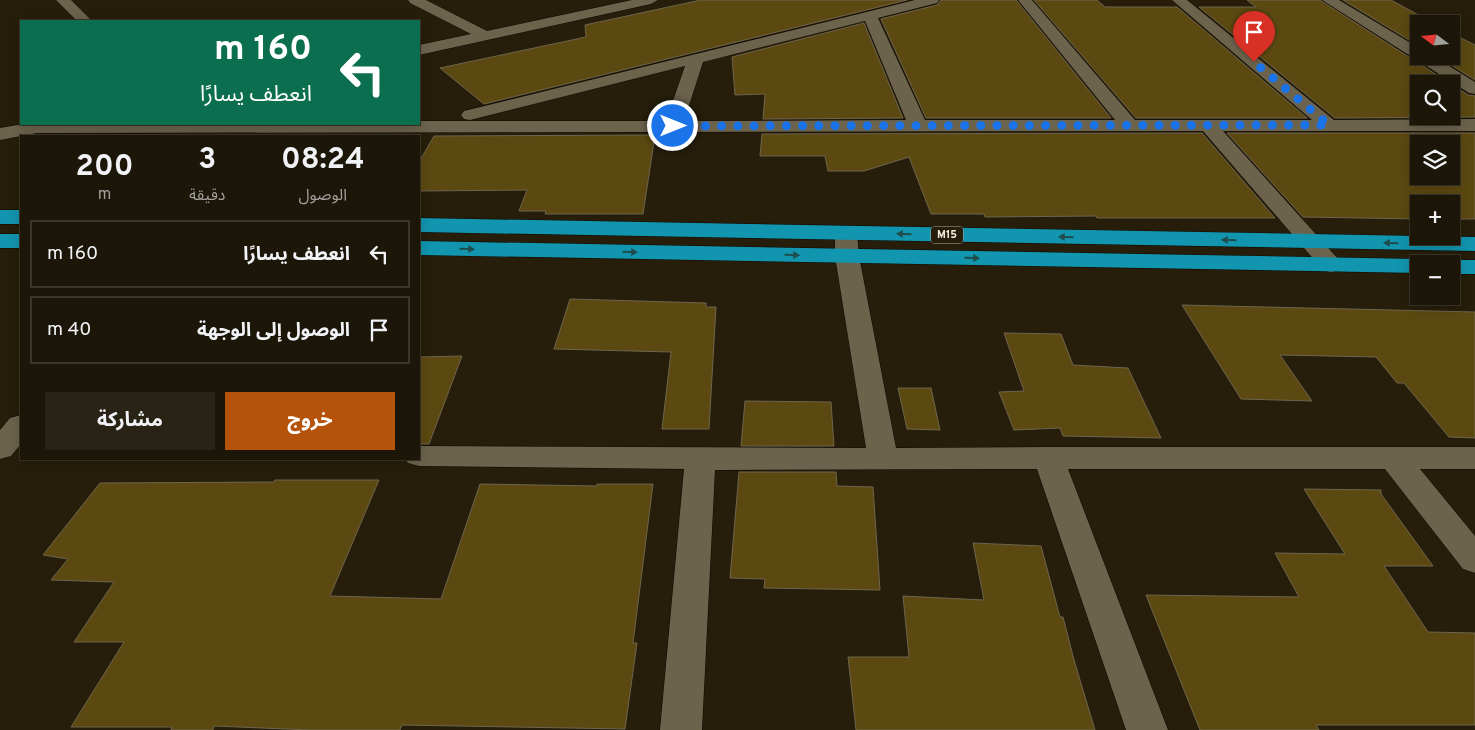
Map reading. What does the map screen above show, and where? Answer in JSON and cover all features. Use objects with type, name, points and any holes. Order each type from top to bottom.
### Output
[{"type":"highway","points":[[0,217],[20,217]]},
{"type":"highway","name":"M15","points":[[420,225],[1331,265],[1410,266]]},
{"type":"highway","points":[[0,241],[20,241]]},
{"type":"highway","name":"M15","points":[[420,248],[1312,241],[1475,244]]},
{"type":"highway","points":[[1460,267],[1475,267]]},
{"type":"street","points":[[62,0],[84,20]]},
{"type":"street","points":[[415,0],[484,35]]},
{"type":"street","points":[[420,50],[651,0]]},
{"type":"street","points":[[882,0],[903,8]]},
{"type":"street","points":[[428,126],[932,0]]},
{"type":"street","points":[[1025,0],[1130,126]]},
{"type":"street","points":[[1178,0],[1329,125]]},
{"type":"street","points":[[1329,0],[1410,49]]},
{"type":"street","points":[[870,16],[918,126]]},
{"type":"street","points":[[673,126],[696,59]]},
{"type":"street","points":[[1436,65],[1475,89]]},
{"type":"street","points":[[0,134],[47,125]]},
{"type":"street","points":[[30,127],[1475,125]]},
{"type":"street","points":[[1209,126],[1312,241],[1331,265]]},
{"type":"street","points":[[846,244],[883,459]]},
{"type":"street","points":[[0,449],[20,426]]},
{"type":"street","points":[[0,456],[20,456]]},
{"type":"street","points":[[420,456],[700,459],[1048,457],[1475,458]]},
{"type":"street","points":[[1048,457],[1147,730]]},
{"type":"street","points":[[1394,458],[1475,560]]},
{"type":"street","points":[[681,730],[700,459]]},
{"type":"building","points":[[701,0],[907,0],[484,104],[440,68],[586,37],[585,25]]},
{"type":"building","points":[[941,0],[1016,0],[1111,118],[926,118],[881,19],[937,5]]},
{"type":"building","points":[[1034,0],[1097,0],[1105,7],[1177,7],[1307,118],[1136,118]]},
{"type":"building","points":[[1247,0],[1320,0],[1410,58],[1410,65],[1421,65],[1437,75],[1410,75],[1410,117],[1335,118],[1199,7],[1256,7]]},
{"type":"building","points":[[1343,0],[1391,0],[1418,15],[1410,15],[1410,41]]},
{"type":"building","points":[[864,23],[903,118],[763,119],[765,94],[735,95],[732,57]]},
{"type":"building","points":[[1460,38],[1475,45],[1475,80],[1451,65],[1460,65]]},
{"type":"building","points":[[1460,90],[1468,95],[1475,96],[1475,117],[1460,117]]},
{"type":"building","points":[[1202,133],[1275,218],[985,217],[984,214],[931,214],[909,157],[864,171],[828,171],[825,156],[760,156],[762,134]]},
{"type":"building","points":[[1227,133],[1475,133],[1475,219],[1460,219],[1460,195],[1410,195],[1410,219],[1303,217]]},
{"type":"building","points":[[655,135],[643,214],[545,214],[546,211],[519,211],[527,190],[420,191],[420,160],[434,136]]},
{"type":"building","points":[[570,299],[706,303],[706,307],[716,307],[709,429],[662,429],[671,352],[554,349]]},
{"type":"building","points":[[1182,305],[1475,312],[1475,438],[1449,437],[1404,383],[1397,383],[1376,357],[1280,355],[1312,401],[1241,399]]},
{"type":"building","points":[[1004,333],[1061,334],[1073,365],[1128,368],[1161,438],[1063,436],[1060,428],[1014,430],[999,392],[1024,391]]},
{"type":"building","points":[[462,356],[429,444],[420,444],[420,357]]},
{"type":"building","points":[[898,388],[931,388],[940,430],[907,429]]},
{"type":"building","points":[[745,401],[831,402],[834,446],[741,446]]},
{"type":"building","points":[[739,472],[836,472],[837,486],[873,487],[880,590],[764,588],[765,579],[730,578]]},
{"type":"building","points":[[275,480],[379,480],[330,596],[441,599],[480,484],[597,486],[597,484],[653,484],[633,643],[637,643],[625,729],[402,725],[400,730],[310,730],[214,726],[213,730],[171,730],[172,727],[71,727],[124,642],[74,642],[114,582],[51,580],[68,559],[43,555],[100,483],[274,482]]},
{"type":"building","points":[[1304,489],[1381,490],[1381,494],[1433,566],[1384,566],[1428,632],[1475,633],[1475,725],[1316,725],[1319,730],[1200,730],[1146,595],[1299,597],[1275,553],[1345,554]]},
{"type":"building","points":[[973,543],[1041,546],[1060,617],[1063,617],[1095,730],[856,730],[848,657],[909,657],[903,596],[984,600]]},
{"type":"route","points":[[673,126],[1329,125],[1254,62]]}]
